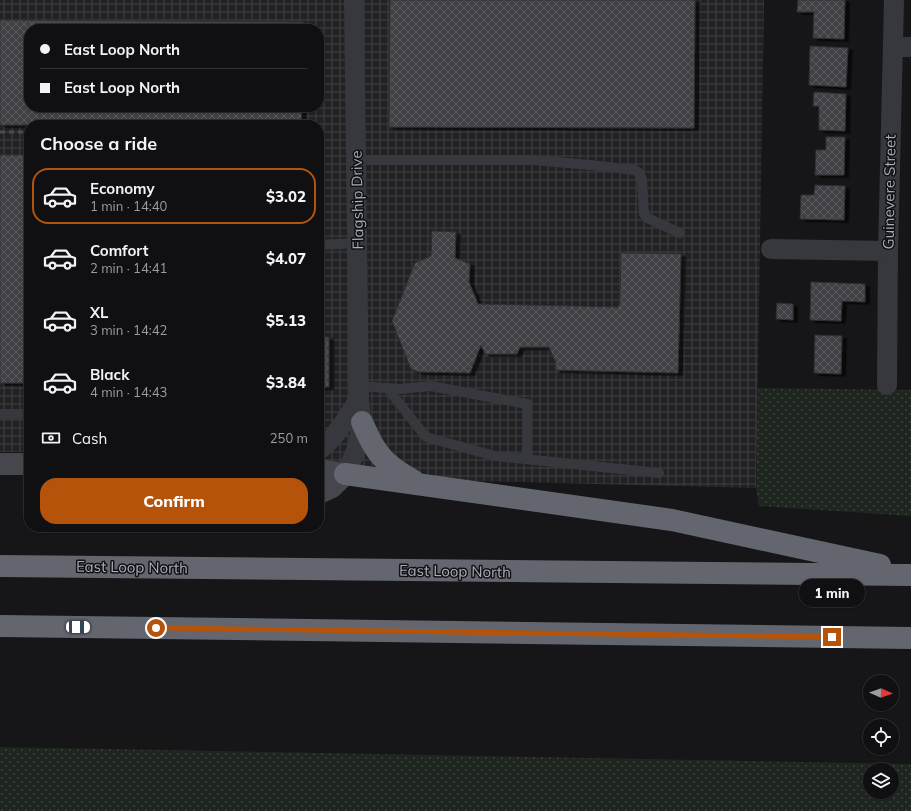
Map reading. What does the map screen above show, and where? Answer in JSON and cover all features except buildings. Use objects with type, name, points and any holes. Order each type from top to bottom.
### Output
[{"type":"highway","points":[[362,422],[373,446],[381,456],[390,465],[419,484]]},
{"type":"highway","points":[[345,474],[672,520],[884,566],[911,570]]},
{"type":"highway","name":"East Loop North","points":[[0,566],[911,575]]},
{"type":"highway","points":[[0,626],[911,638]]},
{"type":"street","name":"Flagship Drive","points":[[345,474],[358,445],[362,422],[359,392],[354,0]]},
{"type":"street","name":"Guinevere Street","points":[[887,385],[888,251],[902,47],[894,0]]},
{"type":"street","points":[[771,250],[888,251]]},
{"type":"street","points":[[324,446],[330,442],[342,426],[359,392]]},
{"type":"street","points":[[0,464],[24,464]]},
{"type":"street","points":[[324,471],[345,474]]},
{"type":"street","points":[[324,490],[332,486],[345,474]]},
{"type":"lane","points":[[356,160],[534,160],[635,170],[640,174],[642,180],[644,214],[647,218],[680,233]]},
{"type":"lane","points":[[324,245],[357,243]]},
{"type":"lane","points":[[359,392],[387,388],[399,389],[431,386],[527,404],[527,459]]},
{"type":"lane","points":[[387,388],[426,438],[495,456],[659,472]]},
{"type":"lane","points":[[0,414],[24,414]]},
{"type":"shaded area","points":[[0,0],[764,0],[756,488],[434,480],[324,463],[324,120],[24,120],[24,452],[0,452]]},
{"type":"shaded area","points":[[758,388],[911,390],[911,516],[759,506],[756,488]]},
{"type":"shaded area","points":[[0,747],[863,763],[863,799],[899,799],[899,764],[911,764],[911,811],[0,811]]},
{"type":"railway","points":[[0,132],[24,132]]},
{"type":"route","points":[[156,628],[832,637]]}]
